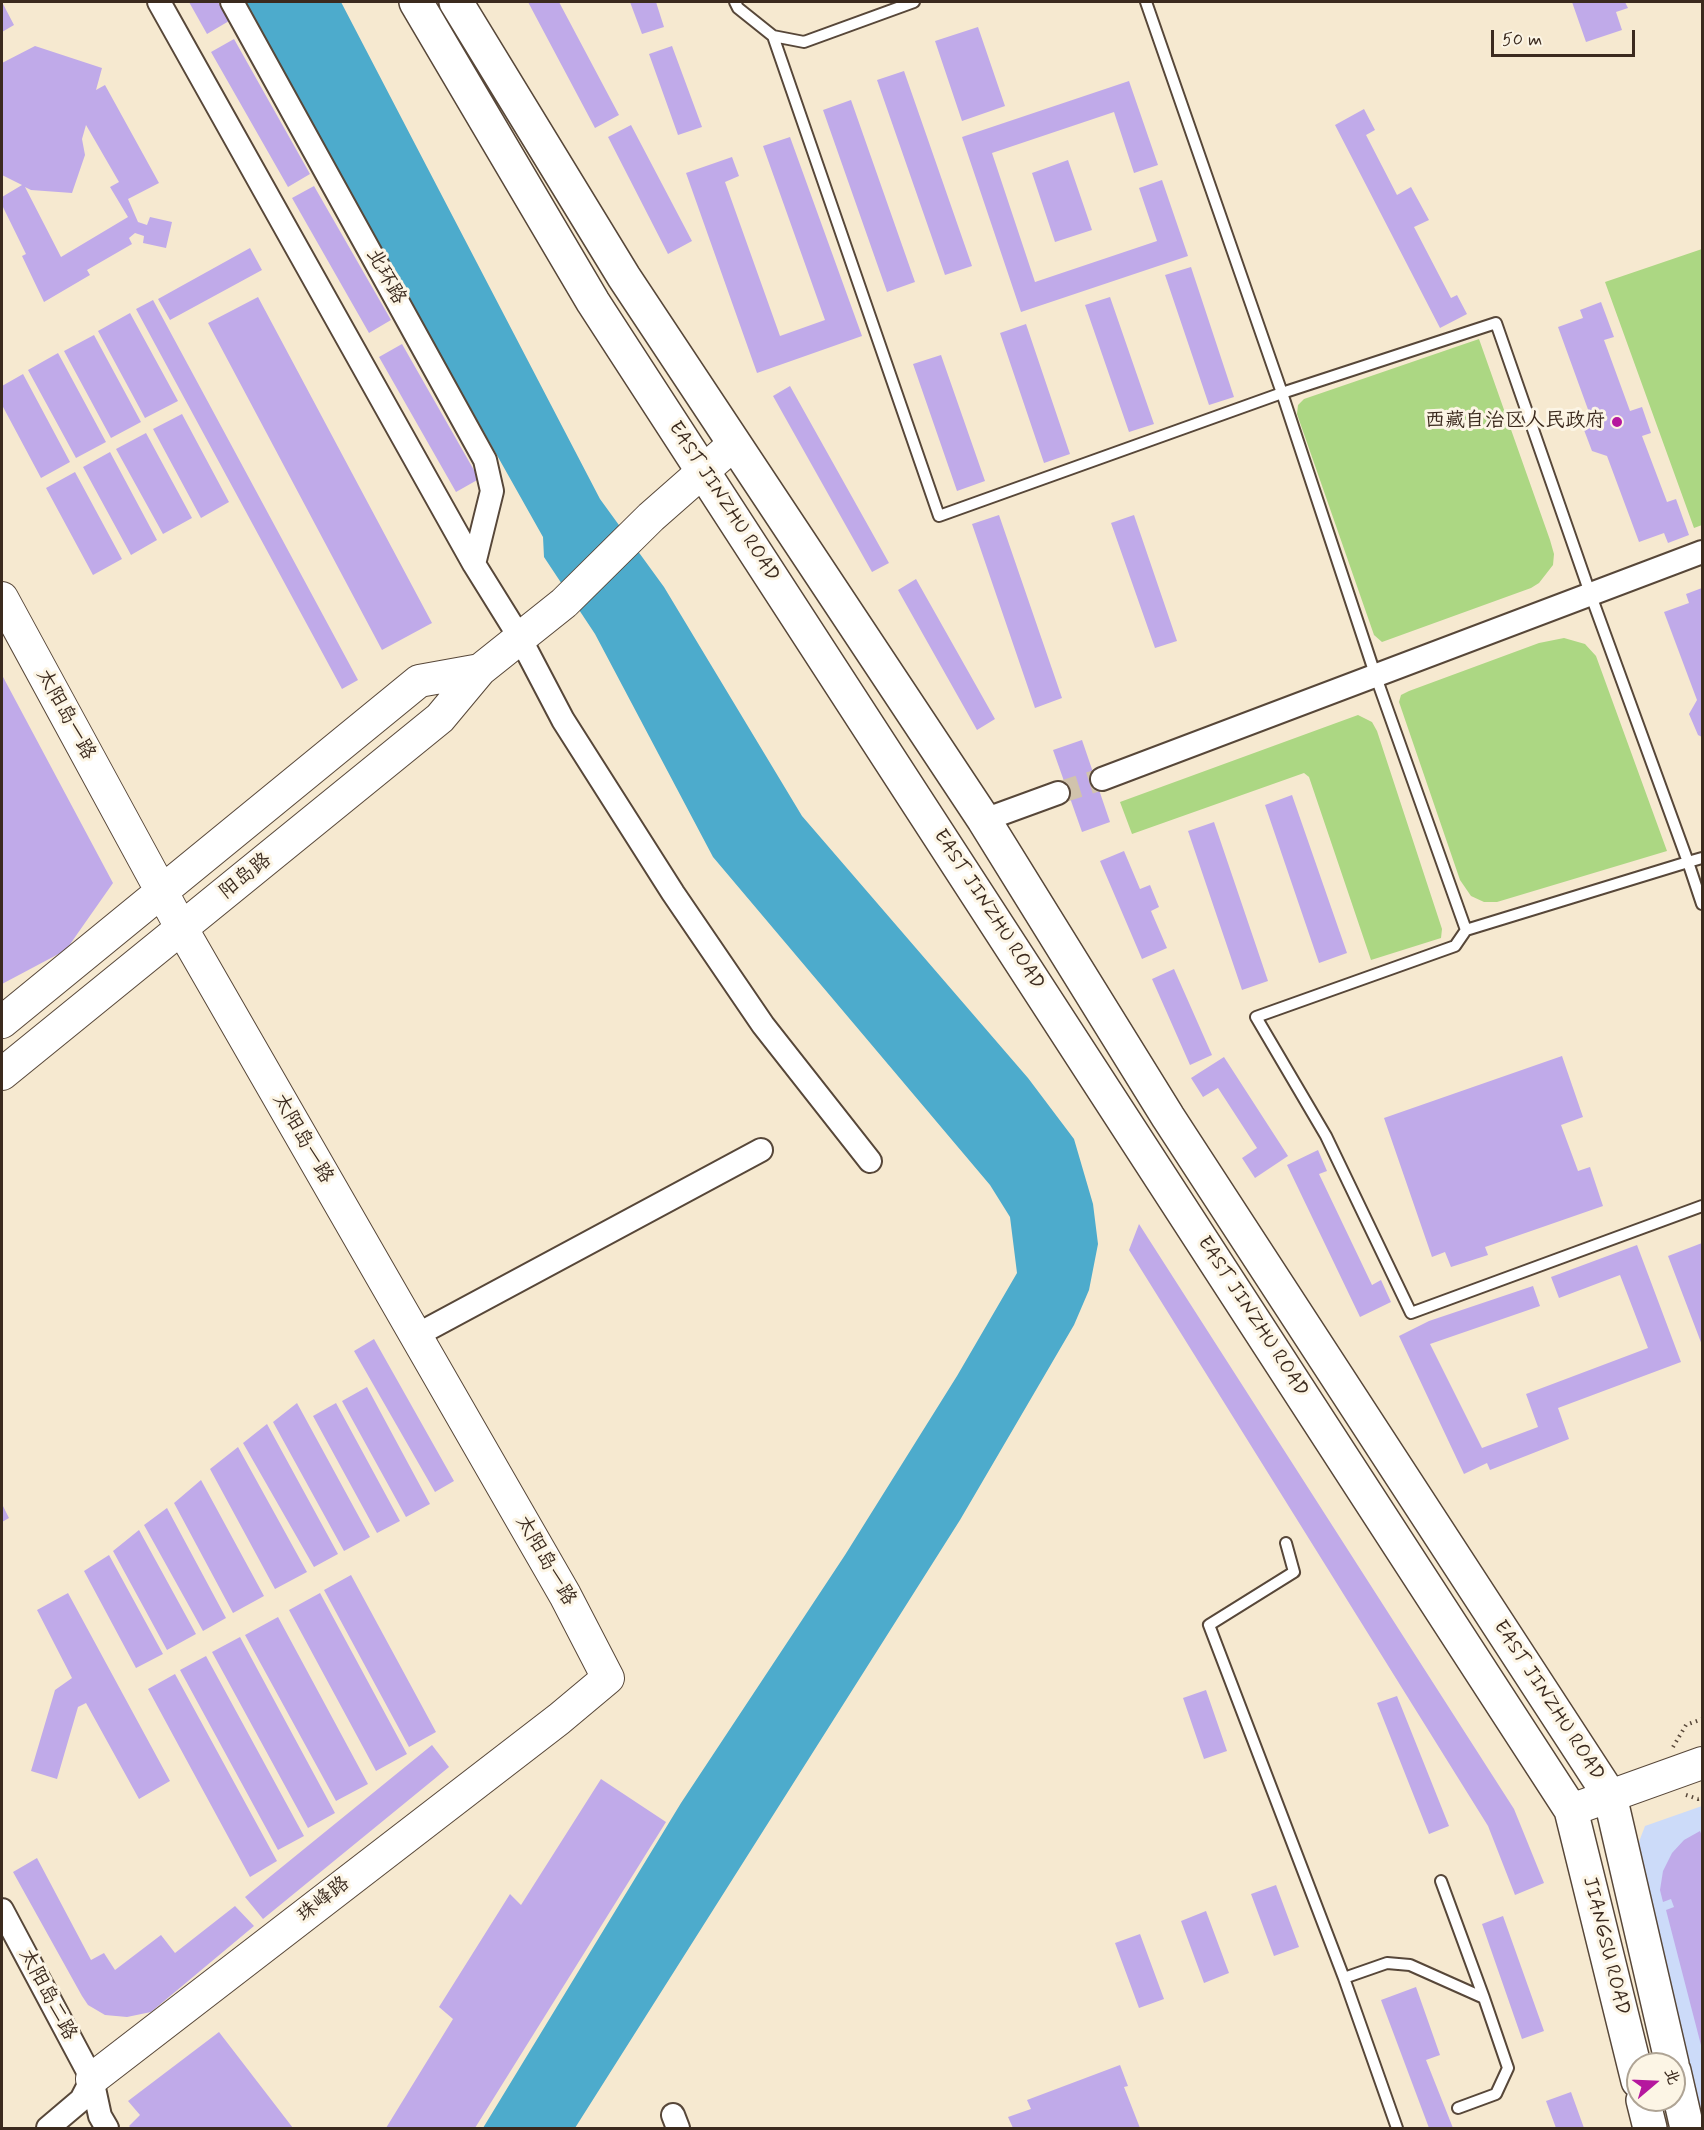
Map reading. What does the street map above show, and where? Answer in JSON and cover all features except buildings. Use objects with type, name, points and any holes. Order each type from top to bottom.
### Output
[{"type":"highway","name":"EAST JINZHU ROAD","points":[[416,2],[593,302],[1571,1810]]},
{"type":"highway","name":"EAST JINZHU ROAD","points":[[456,2],[624,277],[984,820],[1168,1117],[1610,1796]]},
{"type":"highway","name":"JIANGSU ROAD","points":[[1610,1796],[1669,2052]]},
{"type":"highway","name":"JIANGSU ROAD","points":[[1571,1810],[1631,2052]]},
{"type":"highway","points":[[1645,2112],[1650,2128]]},
{"type":"highway","points":[[1683,2112],[1687,2128]]},
{"type":"street","points":[[159,2],[474,564],[520,638],[563,720],[680,902],[763,1025],[870,1161]]},
{"type":"street","name":"北环路","points":[[232,2],[485,460],[492,491],[474,564]]},
{"type":"street","name":"阳岛路","points":[[2,1074],[440,718],[480,670],[564,603],[651,517],[734,444]]},
{"type":"street","points":[[1102,779],[1702,552]]},
{"type":"street","name":"太阳岛一路","points":[[2,598],[182,929],[565,1595],[608,1678]]},
{"type":"street","name":"阳岛路","points":[[2,1022],[419,681],[480,670]]},
{"type":"street","points":[[984,820],[1058,793]]},
{"type":"street","points":[[415,1336],[761,1150]]},
{"type":"street","name":"珠峰路","points":[[48,2128],[81,2100],[92,2079],[559,1719],[608,1678]]},
{"type":"street","points":[[1571,1810],[1702,1763]]},
{"type":"street","name":"太阳岛二路","points":[[2,1910],[92,2079],[100,2116],[107,2128]]},
{"type":"lane","points":[[735,2],[738,8],[773,36],[804,42],[914,2]]},
{"type":"lane","points":[[1146,2],[1282,393],[1376,676],[1466,930]]},
{"type":"lane","points":[[773,36],[939,516],[1282,393],[1496,323],[1590,594],[1702,904]]},
{"type":"lane","points":[[1702,858],[1466,930],[1455,946],[1256,1017],[1326,1136],[1411,1313],[1702,1206]]},
{"type":"lane","points":[[1286,1543],[1294,1572],[1209,1625],[1344,1978],[1397,2128]]},
{"type":"lane","points":[[1441,1881],[1508,2068],[1496,2094],[1458,2108]]},
{"type":"lane","points":[[1344,1978],[1387,1963],[1410,1965],[1484,1998]]},
{"type":"shaded area","points":[[1702,1806],[1702,2128],[1637,1847],[1645,1826]]},
{"type":"green space","points":[[1702,249],[1702,525],[1694,528],[1605,282]]},
{"type":"green space","points":[[1479,339],[1550,540],[1554,554],[1553,565],[1539,583],[1531,588],[1382,642],[1374,635],[1297,414],[1298,405],[1304,399]]},
{"type":"green space","points":[[1564,638],[1585,644],[1596,656],[1667,851],[1497,902],[1484,902],[1471,896],[1460,880],[1399,702],[1401,695],[1539,643]]},
{"type":"green space","points":[[1358,715],[1372,722],[1377,731],[1442,929],[1441,938],[1371,960],[1309,777],[1304,773],[1132,834],[1120,802]]},
{"type":"water","points":[[242,2],[341,2],[600,499],[664,587],[802,816],[1028,1078],[1074,1139],[1093,1204],[1098,1244],[1089,1290],[1074,1325],[960,1520],[575,2128],[483,2128],[681,1803],[845,1555],[957,1376],[1017,1273],[1010,1217],[990,1185],[713,857],[595,634],[544,557],[543,537]]},
{"type":"tunnel","points":[[1058,793],[1102,779]]},
{"type":"place","name":"西藏自治区人民政府","points":[[1617,422]]}]
